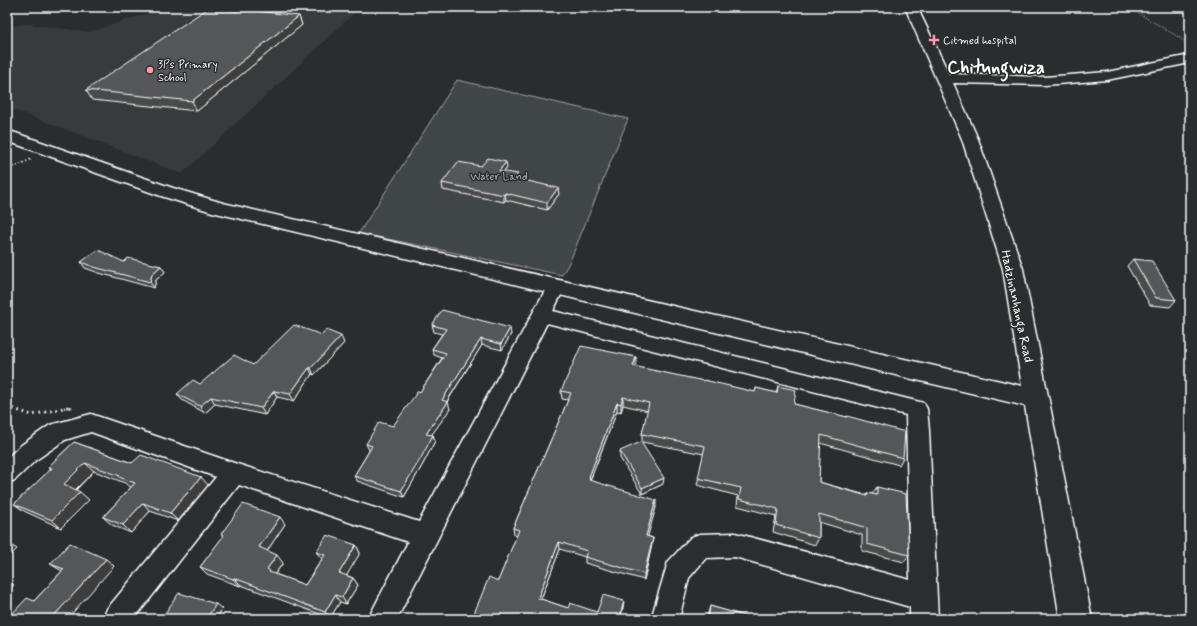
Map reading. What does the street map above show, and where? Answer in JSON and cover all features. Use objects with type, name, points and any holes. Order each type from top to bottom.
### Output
[{"type":"street","name":"Hadzinanhanga Road","points":[[911,7],[970,139],[1013,269],[1076,619]]},
{"type":"street","points":[[944,78],[1053,81],[1107,76],[1190,58]]},
{"type":"street","points":[[7,135],[167,192],[219,208],[1037,399]]},
{"type":"street","points":[[382,619],[556,287]]},
{"type":"street","points":[[542,315],[916,409],[924,608],[736,545],[700,546],[677,571],[665,619]]},
{"type":"street","points":[[7,474],[28,453],[58,432],[91,423],[234,473],[425,536]]},
{"type":"street","points":[[117,619],[234,473]]},
{"type":"path","points":[[1128,7],[1190,44]]},
{"type":"path","points":[[7,170],[51,151]]},
{"type":"path","points":[[7,407],[32,415],[70,407],[91,423]]},
{"type":"shaded area","name":"3Ps Primary School","points":[[167,7],[361,7],[182,174],[7,107],[7,26],[29,24],[89,32]]},
{"type":"green space","name":"Water Land","points":[[457,80],[628,119],[570,261],[562,275],[359,233]]},
{"type":"building","points":[[208,8],[238,11],[240,9],[299,16],[192,101],[86,90]]},
{"type":"building","points":[[488,158],[506,162],[499,171],[518,174],[515,178],[558,188],[547,203],[505,193],[504,195],[442,183],[458,162],[481,166]]},
{"type":"building","points":[[98,250],[124,262],[128,258],[161,266],[152,274],[150,282],[81,262]]},
{"type":"building","points":[[1133,259],[1152,261],[1176,300],[1156,298]]},
{"type":"building","points":[[442,310],[510,328],[501,344],[481,339],[442,400],[448,402],[426,434],[433,435],[401,491],[354,476],[372,446],[366,444],[379,422],[393,426],[418,391],[420,392],[446,353],[432,349],[446,329],[432,325]]},
{"type":"building","points":[[294,325],[322,335],[326,330],[341,336],[311,368],[309,368],[290,394],[274,391],[261,408],[211,397],[200,406],[177,394],[193,380],[200,384],[234,355],[253,365]]},
{"type":"building","points":[[581,346],[636,357],[633,366],[755,392],[756,388],[777,393],[778,386],[796,390],[794,404],[847,416],[905,432],[903,458],[821,435],[819,482],[867,496],[867,493],[877,495],[877,487],[906,494],[909,555],[867,544],[867,528],[819,514],[819,538],[776,525],[778,509],[739,499],[741,488],[698,478],[705,446],[642,434],[649,403],[623,397],[621,404],[617,403],[589,480],[656,500],[646,536],[653,538],[644,574],[585,557],[587,551],[559,542],[538,598],[568,608],[570,603],[597,612],[603,595],[624,601],[619,619],[480,619],[473,616],[489,577],[498,581],[519,530],[513,528],[571,393],[561,391]]},
{"type":"building","points":[[74,442],[132,463],[141,455],[201,477],[170,513],[143,503],[123,525],[103,517],[135,483],[85,463],[64,484],[80,492],[52,520],[14,504],[52,468],[48,467]]},
{"type":"building","points":[[641,442],[664,478],[642,488],[620,451]]},
{"type":"building","points":[[243,504],[280,517],[259,547],[277,555],[267,569],[270,571],[269,572],[305,585],[325,555],[316,552],[327,535],[356,545],[339,573],[353,578],[342,597],[335,595],[325,612],[200,567],[224,535],[221,534]]},
{"type":"building","points":[[70,543],[106,559],[51,619],[7,619],[27,598],[34,601],[64,569],[50,564]]},
{"type":"building","points":[[179,593],[216,604],[206,619],[200,619],[188,615],[185,619],[161,619]]},
{"type":"building","points":[[710,606],[755,619],[708,619]]},
{"type":"place","name":"Citmed hospital","points":[[934,40]]},
{"type":"place","name":"3Ps Primary School","points":[[150,70]]},
{"type":"district","name":"Chitungwiza","points":[[996,67]]}]
